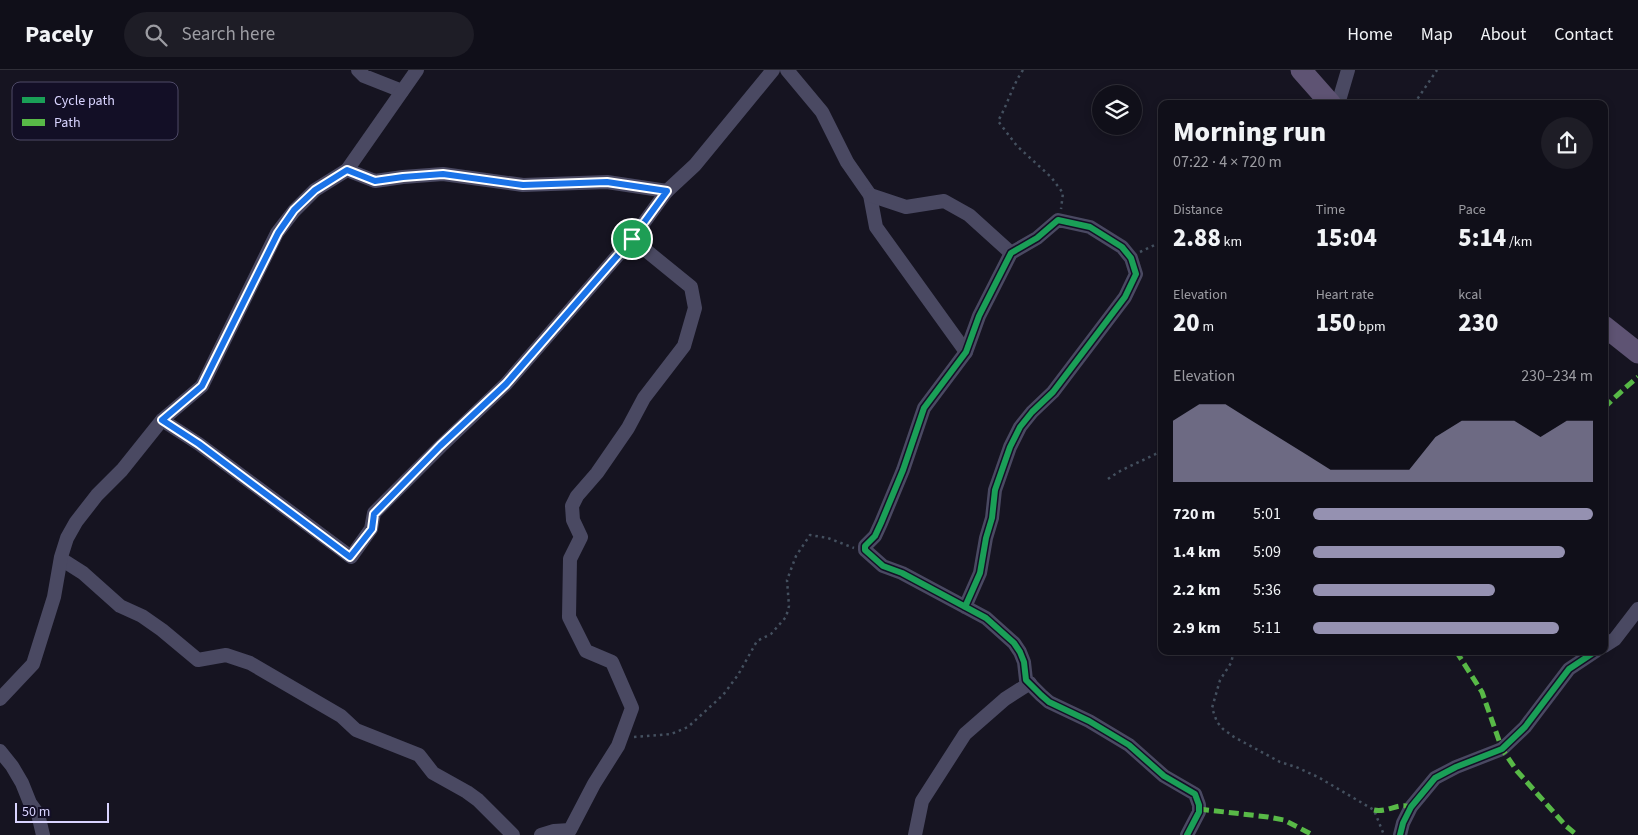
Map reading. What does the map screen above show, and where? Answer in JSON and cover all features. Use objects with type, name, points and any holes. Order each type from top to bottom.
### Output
[{"type":"main road","points":[[1301,70],[1328,100]]},
{"type":"main road","points":[[1608,329],[1638,353]]},
{"type":"street","points":[[358,70],[364,76],[402,92]]},
{"type":"street","points":[[0,699],[33,664],[54,597],[61,559],[76,522],[97,495],[122,470],[162,420],[202,386],[278,233],[294,210],[315,190],[347,170],[417,70]]},
{"type":"street","points":[[162,420],[199,444],[350,557],[372,529],[374,514],[440,446],[506,384],[632,239],[667,191],[694,165],[774,70]]},
{"type":"street","points":[[787,70],[822,112],[847,162],[870,195],[876,227],[966,352]]},
{"type":"street","points":[[1339,100],[1348,70]]},
{"type":"street","points":[[347,170],[375,181],[443,174],[523,185],[607,182],[667,191]]},
{"type":"street","points":[[870,195],[906,207],[944,202],[969,215],[1011,253]]},
{"type":"street","points":[[966,607],[980,574],[986,538],[992,518],[995,490],[1010,447],[1020,427],[1032,412],[1053,392],[1125,297],[1136,274],[1132,258],[1122,248],[1090,227],[1058,220],[1036,238],[1011,253],[979,316],[966,352],[924,408],[903,470],[885,514],[875,536],[865,546],[865,550],[883,566],[902,573],[926,588],[986,618],[1014,643],[1024,662],[1026,680],[1049,702],[1089,721],[1129,745],[1164,776],[1195,794],[1199,805],[1199,812],[1187,835]]},
{"type":"street","points":[[541,835],[554,831],[572,833],[594,784],[618,746],[632,708],[612,662],[586,651],[568,617],[570,559],[581,537],[573,520],[572,506],[577,496],[597,473],[628,428],[644,398],[684,346],[695,308],[692,287],[632,239]]},
{"type":"street","points":[[61,559],[83,573],[120,606],[156,625],[198,660],[226,655],[250,663],[341,716],[356,730],[419,755],[433,773],[478,800],[513,835]]},
{"type":"street","points":[[1608,643],[1615,639],[1638,609]]},
{"type":"street","points":[[1400,835],[1403,823],[1411,807],[1434,778],[1502,749],[1525,727],[1569,669],[1590,655]]},
{"type":"street","points":[[915,835],[922,801],[965,734],[1005,699],[1030,683]]},
{"type":"street","points":[[0,751],[12,766],[22,783],[30,803],[38,814],[43,835]]},
{"type":"path","points":[[1023,70],[998,121],[1017,146],[1051,177],[1063,193],[1063,203],[1058,220]]},
{"type":"path","points":[[1417,100],[1437,70]]},
{"type":"path","points":[[1132,258],[1139,252],[1158,243]]},
{"type":"path","points":[[1108,479],[1118,471],[1158,453]]},
{"type":"path","points":[[621,737],[640,738],[670,734],[688,727],[723,695],[738,675],[757,641],[771,634],[786,617],[789,606],[787,580],[796,556],[810,534],[828,538],[851,548],[865,550]]},
{"type":"path","points":[[1233,655],[1231,663],[1220,680],[1212,708],[1217,722],[1223,730],[1234,738],[1286,765],[1296,767],[1318,777],[1374,810],[1384,835]]},
{"type":"marked path","points":[[1608,404],[1638,377]]},
{"type":"marked path","points":[[1459,655],[1482,692],[1502,749],[1517,771],[1566,826],[1577,835]]},
{"type":"marked path","points":[[1374,810],[1379,811],[1402,806],[1411,807]]},
{"type":"marked path","points":[[1199,809],[1284,820],[1313,835]]},
{"type":"cycle path","points":[[965,607],[980,573],[986,538],[992,518],[995,490],[1010,447],[1020,427],[1032,412],[1053,392],[1125,297],[1136,274],[1131,258],[1122,247],[1090,227],[1058,220],[1037,238],[1011,253],[979,316],[966,352],[924,408],[903,470],[881,523],[875,536],[865,546],[865,550],[883,566],[902,573],[986,618],[1014,643],[1024,662],[1026,680],[1049,702],[1089,721],[1129,745],[1164,776],[1195,794],[1199,805],[1199,812],[1187,835]]},
{"type":"cycle path","points":[[1400,835],[1403,823],[1411,807],[1435,778],[1456,767],[1502,749],[1525,727],[1569,669],[1590,655]]},
{"type":"route","points":[[347,170],[375,181],[443,174],[523,185],[607,182],[667,191],[632,239],[506,384],[440,446],[374,514],[372,529],[350,557],[199,444],[162,420],[202,386],[278,233],[294,210],[315,190],[347,170]]}]
